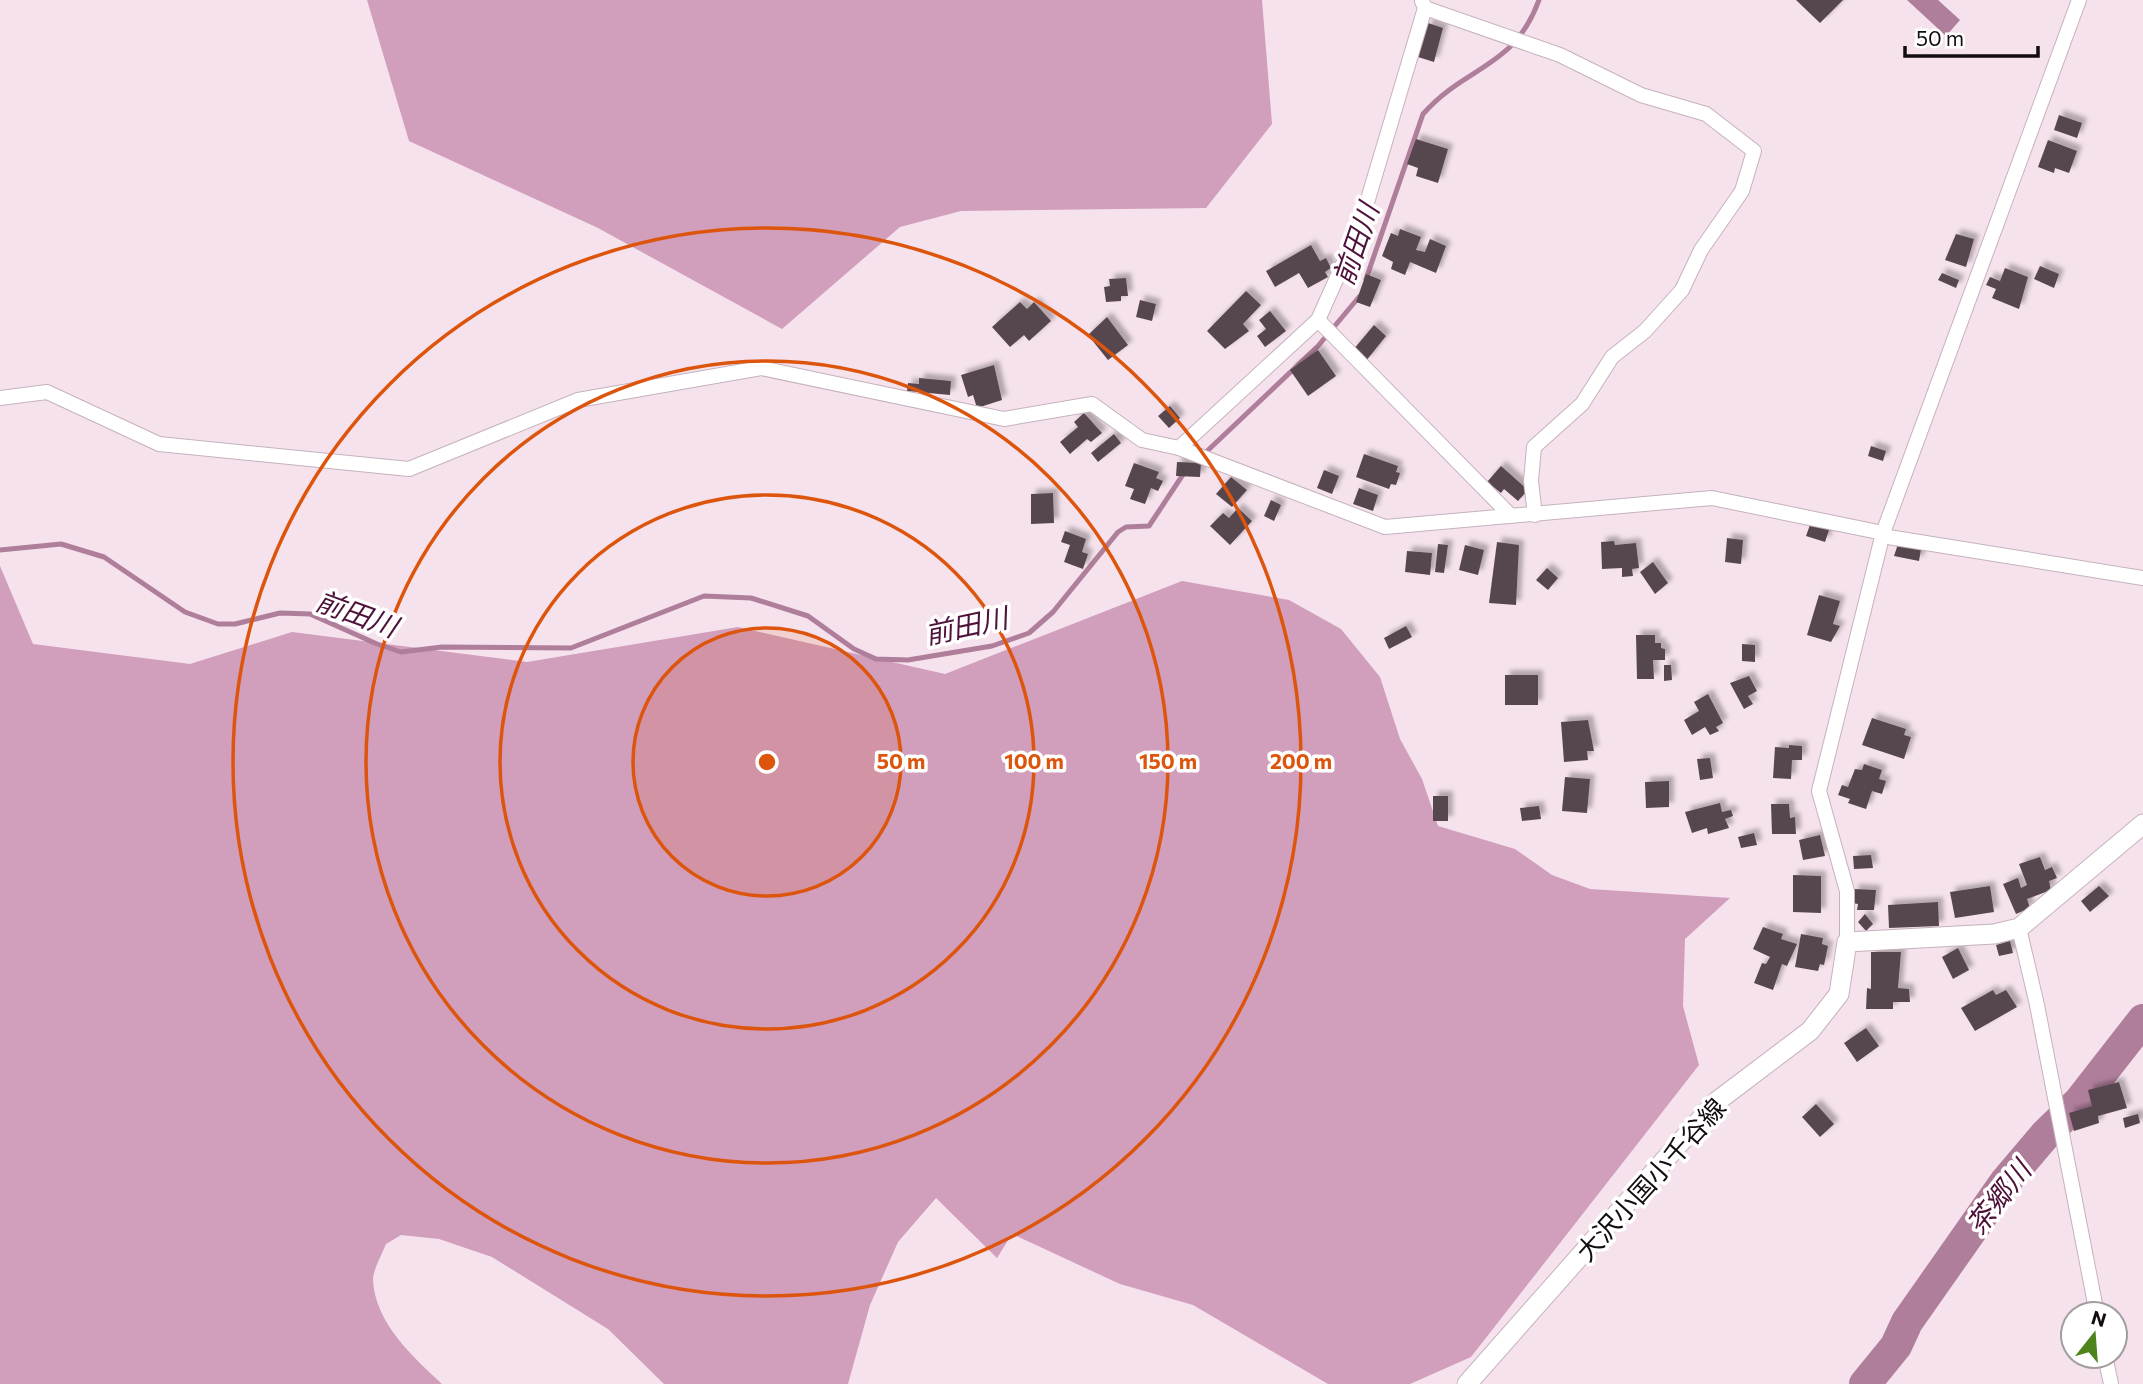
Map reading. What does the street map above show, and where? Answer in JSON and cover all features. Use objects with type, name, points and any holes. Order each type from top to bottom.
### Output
[{"type":"main road","points":[[1847,942],[1994,934],[2019,928],[2143,824]]},
{"type":"main road","name":"大沢小国小千谷線","points":[[1467,1384],[1716,1102],[1810,1031],[1839,994],[1847,942]]},
{"type":"street","points":[[1847,942],[1847,891],[1819,791],[1883,534],[2079,0]]},
{"type":"street","points":[[1179,448],[1318,320],[1360,226],[1423,4],[1560,55],[1641,95],[1706,114],[1754,151],[1742,191],[1701,250],[1682,290],[1645,331],[1612,357],[1582,404],[1534,447],[1531,481],[1535,515]]},
{"type":"street","points":[[1318,320],[1511,516]]},
{"type":"street","points":[[0,398],[47,393],[159,444],[409,469],[578,400],[761,368],[1004,419],[1092,404],[1142,440],[1179,448],[1385,527],[1712,498],[1883,534],[2143,578]]},
{"type":"street","points":[[2019,928],[2037,1005],[2094,1300]]},
{"type":"shaded area","points":[[367,0],[1262,0],[1272,124],[1206,208],[961,211],[900,227],[782,329],[598,228],[409,141]]},
{"type":"shaded area","points":[[1907,0],[1938,0],[1960,20],[1946,36]]},
{"type":"shaded area","points":[[0,566],[33,644],[190,664],[292,632],[527,662],[738,627],[945,674],[1182,581],[1289,600],[1341,629],[1380,677],[1400,739],[1422,779],[1438,826],[1515,849],[1552,875],[1590,889],[1730,898],[1685,939],[1683,1006],[1699,1065],[1471,1357],[1410,1384],[1328,1384],[1193,1305],[1120,1284],[1012,1234],[997,1258],[936,1198],[898,1242],[870,1305],[848,1384],[664,1384],[608,1329],[492,1257],[439,1239],[401,1235],[386,1244],[378,1262],[373,1280],[375,1296],[397,1338],[442,1384],[0,1384]]},
{"type":"building","points":[[1796,0],[1843,0],[1820,23]]},
{"type":"building","points":[[1428,23],[1443,28],[1434,62],[1418,57]]},
{"type":"building","points":[[2059,115],[2082,123],[2077,138],[2054,130]]},
{"type":"building","points":[[1416,139],[1448,149],[1438,183],[1416,176],[1418,168],[1407,164]]},
{"type":"building","points":[[2048,140],[2077,151],[2069,173],[2055,168],[2054,173],[2038,167]]},
{"type":"building","points":[[1400,229],[1421,237],[1416,250],[1425,252],[1430,239],[1446,246],[1436,273],[1410,262],[1405,275],[1391,269],[1393,262],[1382,256],[1391,233],[1398,236]]},
{"type":"building","points":[[1956,234],[1974,239],[1966,267],[1945,260]]},
{"type":"building","points":[[1311,245],[1320,261],[1326,258],[1331,268],[1325,272],[1328,277],[1308,288],[1299,273],[1275,287],[1266,271]]},
{"type":"building","points":[[2040,266],[2059,274],[2054,288],[2034,279]]},
{"type":"building","points":[[2005,268],[2028,277],[2019,309],[1992,298],[1996,289],[1986,285],[1990,277],[2000,281]]},
{"type":"building","points":[[1942,273],[1959,280],[1956,288],[1938,280]]},
{"type":"building","points":[[1366,274],[1381,280],[1370,307],[1356,302]]},
{"type":"building","points":[[1126,278],[1128,296],[1121,296],[1121,301],[1106,302],[1104,287],[1110,286],[1109,279]]},
{"type":"building","points":[[1246,291],[1261,305],[1243,324],[1249,331],[1225,349],[1207,331]]},
{"type":"building","points":[[1140,300],[1156,304],[1152,321],[1136,317]]},
{"type":"building","points":[[1020,302],[1027,309],[1034,302],[1051,321],[1029,341],[1024,335],[1010,347],[992,327]]},
{"type":"building","points":[[1270,311],[1286,331],[1265,347],[1257,336],[1266,329],[1259,320]]},
{"type":"building","points":[[1107,317],[1128,345],[1108,360],[1088,335]]},
{"type":"building","points":[[1374,325],[1386,336],[1366,361],[1353,350]]},
{"type":"building","points":[[1318,350],[1336,376],[1308,396],[1290,370]]},
{"type":"building","points":[[994,365],[1002,400],[977,408],[973,395],[968,397],[961,375]]},
{"type":"building","points":[[919,378],[951,381],[950,395],[907,391],[908,383],[919,384]]},
{"type":"building","points":[[1170,406],[1180,418],[1169,428],[1158,416]]},
{"type":"building","points":[[1084,413],[1102,433],[1091,442],[1087,439],[1070,454],[1060,442],[1078,427],[1074,422]]},
{"type":"building","points":[[1114,434],[1121,443],[1098,462],[1091,453]]},
{"type":"building","points":[[1871,446],[1886,451],[1883,461],[1868,456]]},
{"type":"building","points":[[1364,454],[1398,466],[1396,472],[1400,473],[1396,485],[1391,484],[1389,489],[1356,477]]},
{"type":"building","points":[[1177,462],[1201,463],[1200,477],[1176,476]]},
{"type":"building","points":[[1134,463],[1159,472],[1156,478],[1163,481],[1158,491],[1151,488],[1145,504],[1130,499],[1134,489],[1125,486]]},
{"type":"building","points":[[1501,466],[1528,490],[1518,501],[1504,489],[1501,493],[1487,482]]},
{"type":"building","points":[[1324,470],[1339,476],[1332,494],[1317,488]]},
{"type":"building","points":[[1231,477],[1247,490],[1232,507],[1216,494]]},
{"type":"building","points":[[1359,488],[1378,495],[1373,511],[1353,504]]},
{"type":"building","points":[[1053,493],[1054,523],[1031,524],[1031,494]]},
{"type":"building","points":[[1271,500],[1281,505],[1274,521],[1264,516]]},
{"type":"building","points":[[1238,508],[1252,521],[1230,545],[1210,526],[1223,513],[1229,518]]},
{"type":"building","points":[[1811,522],[1830,527],[1825,542],[1806,536]]},
{"type":"building","points":[[1065,531],[1086,539],[1082,552],[1088,554],[1083,569],[1064,562],[1070,545],[1061,542]]},
{"type":"building","points":[[1727,538],[1743,540],[1741,564],[1725,562]]},
{"type":"building","points":[[1614,541],[1615,545],[1636,543],[1639,568],[1632,569],[1633,576],[1622,577],[1622,568],[1602,569],[1601,542]]},
{"type":"building","points":[[1497,542],[1519,545],[1516,605],[1489,603]]},
{"type":"building","points":[[1438,544],[1448,545],[1444,573],[1435,572]]},
{"type":"building","points":[[1898,544],[1921,549],[1919,561],[1894,556]]},
{"type":"building","points":[[1465,545],[1484,550],[1478,575],[1459,570]]},
{"type":"building","points":[[1407,551],[1432,553],[1430,575],[1405,572]]},
{"type":"building","points":[[1653,562],[1668,583],[1655,594],[1640,572]]},
{"type":"building","points":[[1547,568],[1558,578],[1548,590],[1536,580]]},
{"type":"building","points":[[1819,595],[1840,601],[1833,624],[1840,626],[1831,642],[1807,635]]},
{"type":"building","points":[[1406,626],[1412,637],[1389,649],[1384,638]]},
{"type":"building","points":[[1636,635],[1655,635],[1655,643],[1661,643],[1661,648],[1665,649],[1665,660],[1653,660],[1654,679],[1637,679]]},
{"type":"building","points":[[1742,644],[1755,645],[1755,662],[1742,661]]},
{"type":"building","points":[[1664,665],[1671,665],[1672,680],[1664,681]]},
{"type":"building","points":[[1505,675],[1538,675],[1538,705],[1505,705]]},
{"type":"building","points":[[1749,676],[1757,691],[1748,696],[1753,704],[1744,709],[1730,683]]},
{"type":"building","points":[[1708,694],[1723,723],[1716,727],[1719,731],[1710,735],[1705,727],[1692,735],[1684,720],[1699,711],[1694,702]]},
{"type":"building","points":[[1872,718],[1906,729],[1904,735],[1911,737],[1904,759],[1862,745]]},
{"type":"building","points":[[1588,720],[1594,751],[1587,751],[1588,760],[1564,762],[1561,722]]},
{"type":"building","points":[[1789,745],[1802,746],[1802,760],[1792,760],[1791,779],[1773,778],[1775,747],[1789,748]]},
{"type":"building","points":[[1710,758],[1713,778],[1700,780],[1697,759]]},
{"type":"building","points":[[1864,764],[1882,770],[1879,779],[1886,781],[1882,794],[1872,791],[1866,809],[1848,803],[1850,799],[1838,795],[1842,785],[1848,787],[1855,769],[1862,770]]},
{"type":"building","points":[[1565,777],[1590,779],[1587,813],[1562,811]]},
{"type":"building","points":[[1669,781],[1669,807],[1646,808],[1645,782]]},
{"type":"building","points":[[1433,796],[1448,796],[1448,821],[1433,821]]},
{"type":"building","points":[[1720,803],[1722,812],[1731,810],[1733,816],[1725,819],[1729,828],[1708,834],[1707,828],[1692,833],[1685,812]]},
{"type":"building","points":[[1771,804],[1789,804],[1790,818],[1795,817],[1796,834],[1772,834]]},
{"type":"building","points":[[1539,806],[1541,819],[1522,821],[1520,808]]},
{"type":"building","points":[[1754,833],[1757,845],[1741,848],[1738,837]]},
{"type":"building","points":[[1820,835],[1825,856],[1803,860],[1799,840]]},
{"type":"building","points":[[1871,855],[1873,868],[1854,869],[1853,856]]},
{"type":"building","points":[[2040,857],[2045,870],[2052,867],[2057,878],[2049,881],[2051,890],[2027,899],[2030,908],[2016,914],[2003,884],[2018,878],[2021,888],[2027,885],[2019,864]]},
{"type":"building","points":[[1793,875],[1821,876],[1821,913],[1793,912]]},
{"type":"building","points":[[1990,886],[1994,912],[1955,918],[1950,892]]},
{"type":"building","points":[[2099,886],[2109,896],[2090,912],[2081,901]]},
{"type":"building","points":[[1854,889],[1876,890],[1874,910],[1857,910],[1858,904],[1852,903]]},
{"type":"building","points":[[1938,902],[1939,926],[1889,928],[1888,905]]},
{"type":"building","points":[[1865,914],[1873,924],[1866,931],[1858,922]]},
{"type":"building","points":[[1763,927],[1783,934],[1781,939],[1797,944],[1787,966],[1782,964],[1773,990],[1754,983],[1762,963],[1766,964],[1770,957],[1753,949]]},
{"type":"building","points":[[1801,934],[1823,938],[1822,944],[1828,946],[1824,965],[1820,964],[1818,971],[1795,967]]},
{"type":"building","points":[[2010,941],[2013,953],[1999,956],[1996,945]]},
{"type":"building","points":[[1958,948],[1969,970],[1953,979],[1942,957]]},
{"type":"building","points":[[1871,952],[1901,952],[1898,988],[1909,989],[1910,1002],[1893,1002],[1893,1009],[1866,1009],[1867,988],[1871,989]]},
{"type":"building","points":[[1993,990],[1996,995],[2006,990],[2017,1007],[1975,1031],[1961,1008]]},
{"type":"building","points":[[1866,1028],[1879,1046],[1857,1062],[1844,1043]]},
{"type":"building","points":[[2119,1082],[2127,1108],[2098,1116],[2099,1123],[2074,1131],[2069,1113],[2092,1106],[2088,1090]]},
{"type":"building","points":[[1816,1104],[1834,1124],[1820,1137],[1802,1117]]},
{"type":"building","points":[[2138,1114],[2140,1123],[2125,1128],[2123,1118]]},
{"type":"waterway","name":"前田川","points":[[1366,279],[1423,114],[1456,85],[1503,53],[1529,23],[1539,0]]},
{"type":"waterway","name":"前田川","points":[[1204,454],[1318,346],[1359,297]]},
{"type":"waterway","name":"前田川","points":[[0,550],[61,544],[104,557],[185,612],[218,624],[235,624],[280,613],[310,614],[401,652],[442,647],[571,648],[704,596],[751,598],[808,616],[854,649],[876,659],[908,660],[992,646],[1029,633],[1053,612],[1118,532],[1126,527],[1149,526],[1184,473]]},
{"type":"waterway","name":"茶郷川","points":[[1865,1384],[1896,1346],[1907,1322],[2006,1181],[2045,1135],[2079,1102],[2143,1020]]}]
